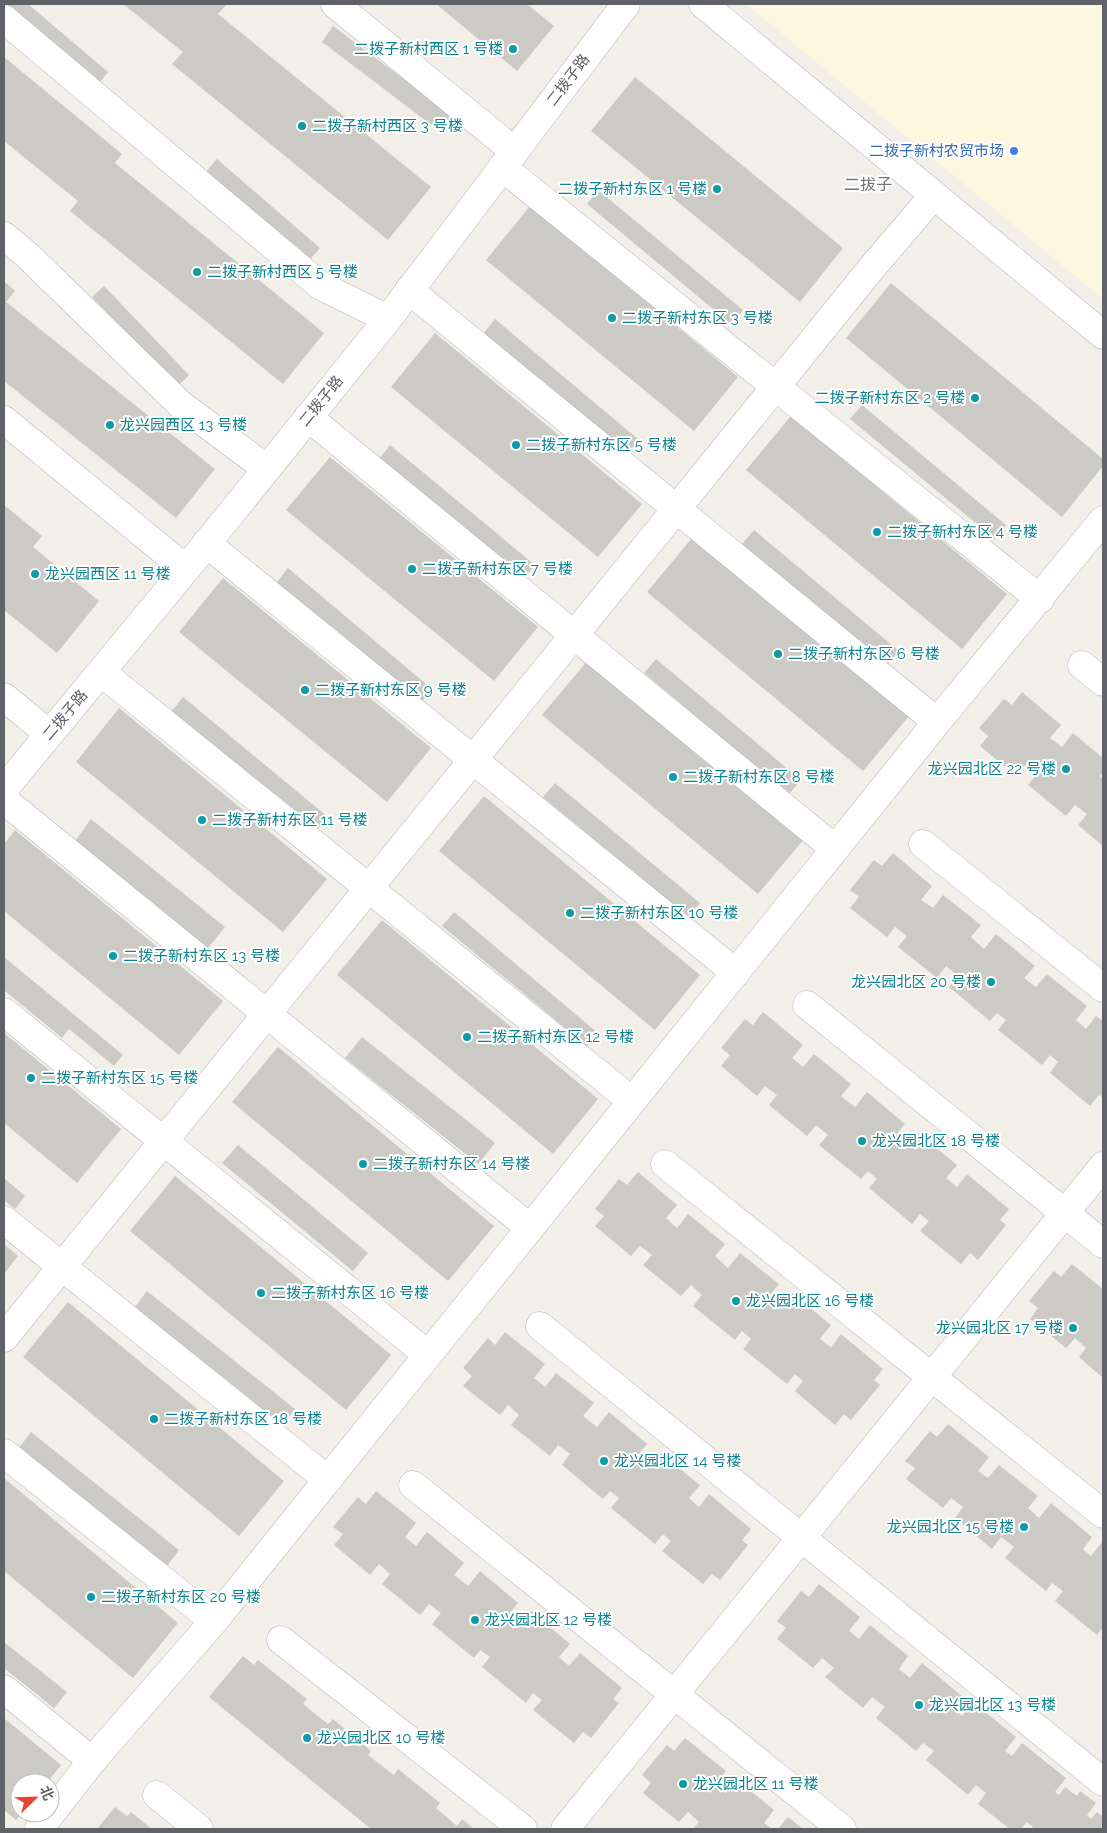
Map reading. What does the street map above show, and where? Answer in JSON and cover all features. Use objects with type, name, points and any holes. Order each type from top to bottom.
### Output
[{"type":"street","points":[[335,4],[508,159],[775,386],[1040,599]]},
{"type":"street","name":"二拨子路","points":[[4,789],[186,569],[388,318],[626,4]]},
{"type":"street","points":[[703,4],[1103,335]]},
{"type":"street","points":[[4,19],[321,286],[388,318]]},
{"type":"street","points":[[4,1338],[775,386],[934,195]]},
{"type":"street","points":[[4,236],[27,255],[181,405],[267,469]]},
{"type":"street","points":[[409,290],[937,722]]},
{"type":"street","points":[[308,417],[835,849]]},
{"type":"street","points":[[4,420],[186,569]]},
{"type":"street","points":[[39,1829],[92,1761],[214,1621],[937,722],[1103,520]]},
{"type":"street","points":[[206,543],[736,973]]},
{"type":"street","points":[[1082,665],[1103,682]]},
{"type":"street","points":[[101,672],[632,1101]]},
{"type":"street","points":[[4,697],[49,734]]},
{"type":"street","points":[[4,800],[530,1228]]},
{"type":"street","points":[[923,844],[1103,988]]},
{"type":"street","points":[[807,1005],[1103,1244]]},
{"type":"street","points":[[4,1012],[428,1355]]},
{"type":"street","points":[[665,1164],[1103,1514]]},
{"type":"street","points":[[566,1829],[1103,1166]]},
{"type":"street","points":[[4,1220],[328,1480]]},
{"type":"street","points":[[540,1326],[1103,1782]]},
{"type":"street","points":[[4,1454],[214,1621]]},
{"type":"street","points":[[413,1485],[842,1829]]},
{"type":"street","points":[[281,1640],[523,1829]]},
{"type":"street","points":[[4,1689],[92,1761]]},
{"type":"street","points":[[157,1795],[199,1829]]},
{"type":"shaded area","name":"二拨子新村农贸市场","points":[[746,4],[1103,4],[1103,299]]},
{"type":"building","points":[[4,4],[28,4],[108,72],[97,86],[4,6]]},
{"type":"building","name":"二拨子新村西区 3 号楼","points":[[123,4],[227,4],[218,14],[431,187],[388,240],[172,64],[183,52]]},
{"type":"building","name":"二拨子新村西区 1 号楼","points":[[436,4],[527,4],[554,26],[517,71]]},
{"type":"building","points":[[333,26],[454,117],[442,133],[322,42]]},
{"type":"building","name":"二拨子新村西区 5 号楼","points":[[4,57],[122,154],[115,163],[324,333],[283,384],[70,211],[78,201],[4,141]]},
{"type":"building","name":"二拨子新村东区 1 号楼","points":[[635,77],[843,248],[800,302],[591,131]]},
{"type":"building","points":[[217,159],[320,248],[307,263],[204,174]]},
{"type":"building","points":[[598,190],[743,310],[731,324],[587,204]]},
{"type":"building","name":"二拨子新村东区 3 号楼","points":[[530,206],[738,377],[694,431],[486,260]]},
{"type":"building","name":"龙兴园西区 13 号楼","points":[[4,281],[15,291],[6,302],[215,469],[176,518],[4,381]]},
{"type":"building","name":"二拨子新村东区 2 号楼","points":[[891,283],[1103,459],[1103,466],[1062,517],[846,338]]},
{"type":"building","points":[[104,286],[189,375],[177,387],[92,297]]},
{"type":"building","points":[[495,319],[639,440],[628,454],[483,334]]},
{"type":"building","name":"二拨子新村东区 5 号楼","points":[[435,333],[642,504],[598,557],[391,387]]},
{"type":"building","points":[[862,405],[1006,525],[995,539],[850,419]]},
{"type":"building","name":"二拨子新村东区 4 号楼","points":[[791,416],[1007,594],[962,649],[746,470]]},
{"type":"building","points":[[390,445],[535,565],[523,579],[379,459]]},
{"type":"building","name":"二拨子新村东区 7 号楼","points":[[330,457],[538,627],[494,681],[286,510]]},
{"type":"building","name":"龙兴园西区 11 号楼","points":[[4,505],[42,536],[33,547],[99,601],[57,653],[4,610]]},
{"type":"building","points":[[754,530],[899,651],[887,665],[742,544]]},
{"type":"building","name":"二拨子新村东区 6 号楼","points":[[693,537],[909,716],[863,771],[647,592]]},
{"type":"building","points":[[288,568],[432,689],[421,703],[276,583]]},
{"type":"building","name":"二拨子新村东区 9 号楼","points":[[223,578],[431,748],[387,802],[179,632]]},
{"type":"building","points":[[656,659],[801,780],[789,794],[644,673]]},
{"type":"building","name":"二拨子新村东区 8 号楼","points":[[588,660],[804,839],[758,894],[542,715]]},
{"type":"building","name":"龙兴园北区 22 号楼","points":[[1022,692],[1061,725],[1050,738],[1062,747],[1073,733],[1103,758],[1103,772],[1100,776],[1103,779],[1103,846],[1078,825],[1087,814],[1075,805],[1066,816],[1028,785],[1036,775],[1024,765],[1016,776],[980,746],[988,736],[979,728],[1004,699],[1012,705]]},
{"type":"building","points":[[183,697],[328,817],[316,831],[172,711]]},
{"type":"building","name":"二拨子新村东区 11 号楼","points":[[119,708],[327,879],[283,932],[76,762]]},
{"type":"building","points":[[555,783],[700,903],[688,917],[543,797]]},
{"type":"building","name":"二拨子新村东区 10 号楼","points":[[484,796],[700,975],[655,1030],[439,851]]},
{"type":"building","points":[[91,819],[225,927],[208,948],[75,841]]},
{"type":"building","name":"二拨子新村东区 13 号楼","points":[[15,830],[223,1001],[179,1055],[4,911],[4,844]]},
{"type":"building","name":"龙兴园北区 20 号楼","points":[[893,853],[932,886],[921,900],[933,908],[943,895],[981,925],[971,937],[984,949],[996,934],[1035,966],[1024,978],[1036,987],[1047,974],[1087,1006],[1076,1020],[1086,1029],[1096,1016],[1103,1021],[1103,1098],[1099,1095],[1090,1106],[1050,1073],[1058,1062],[1050,1055],[1042,1065],[998,1030],[1006,1020],[997,1013],[990,1021],[949,987],[958,976],[946,966],[937,978],[898,947],[907,936],[895,927],[887,937],[850,908],[859,897],[850,890],[874,860],[882,866]]},
{"type":"building","points":[[454,912],[598,1033],[587,1046],[442,926]]},
{"type":"building","name":"二拨子新村东区 12 号楼","points":[[382,920],[598,1099],[553,1154],[337,975]]},
{"type":"building","points":[[4,957],[123,1055],[114,1066],[69,1029],[62,1038],[4,990]]},
{"type":"building","name":"龙兴园北区 18 号楼","points":[[763,1012],[803,1045],[792,1058],[803,1067],[814,1054],[851,1084],[841,1096],[855,1107],[867,1092],[905,1124],[895,1136],[907,1146],[918,1133],[957,1165],[946,1178],[957,1187],[967,1174],[1009,1209],[1000,1220],[1006,1225],[978,1260],[970,1253],[961,1264],[920,1231],[929,1221],[920,1214],[912,1224],[869,1188],[877,1179],[868,1171],[861,1179],[819,1145],[828,1135],[816,1125],[807,1136],[769,1105],[777,1095],[765,1086],[757,1096],[721,1066],[730,1055],[721,1048],[745,1019],[753,1025]]},
{"type":"building","name":"二拨子新村东区 15 号楼","points":[[4,1033],[121,1129],[77,1183],[4,1123]]},
{"type":"building","points":[[362,1037],[495,1143],[478,1164],[345,1058]]},
{"type":"building","name":"二拨子新村东区 14 号楼","points":[[278,1047],[494,1226],[448,1281],[232,1102]]},
{"type":"building","points":[[238,1145],[368,1253],[353,1271],[222,1163]]},
{"type":"building","name":"龙兴园北区 16 号楼","points":[[638,1172],[677,1205],[666,1218],[677,1228],[688,1214],[725,1244],[715,1256],[728,1268],[740,1253],[779,1284],[769,1296],[781,1306],[792,1293],[831,1325],[820,1339],[831,1347],[841,1334],[883,1369],[874,1380],[880,1385],[851,1420],[844,1414],[835,1425],[795,1391],[803,1381],[795,1374],[787,1384],[743,1349],[751,1339],[742,1331],[735,1340],[693,1306],[702,1295],[691,1285],[681,1296],[643,1265],[652,1255],[640,1246],[631,1256],[595,1226],[604,1216],[595,1209],[619,1179],[627,1185]]},
{"type":"building","name":"二拨子新村东区 16 号楼","points":[[175,1176],[391,1355],[346,1410],[130,1231]]},
{"type":"building","points":[[4,1178],[25,1196],[15,1209],[4,1200]]},
{"type":"building","points":[[4,1244],[18,1256],[4,1274]]},
{"type":"building","name":"龙兴园北区 17 号楼","points":[[1072,1264],[1103,1289],[1103,1378],[1079,1357],[1086,1348],[1075,1338],[1066,1348],[1030,1319],[1038,1308],[1029,1301],[1054,1271],[1061,1277]]},
{"type":"building","points":[[147,1291],[295,1409],[283,1425],[135,1307]]},
{"type":"building","name":"二拨子新村东区 18 号楼","points":[[68,1302],[284,1481],[239,1536],[23,1357]]},
{"type":"building","name":"龙兴园北区 14 号楼","points":[[505,1332],[545,1364],[534,1378],[545,1387],[556,1373],[594,1403],[583,1416],[597,1427],[609,1412],[647,1444],[637,1456],[649,1466],[660,1453],[700,1485],[689,1498],[699,1507],[709,1494],[751,1529],[742,1540],[748,1545],[720,1580],[712,1574],[703,1584],[662,1551],[671,1541],[663,1534],[655,1544],[611,1508],[619,1498],[610,1491],[603,1499],[562,1465],[570,1454],[558,1445],[550,1456],[511,1425],[519,1415],[508,1405],[500,1415],[463,1386],[472,1376],[463,1368],[488,1338],[495,1345]]},
{"type":"building","name":"龙兴园北区 15 号楼","points":[[948,1424],[989,1457],[978,1471],[988,1478],[999,1465],[1038,1496],[1028,1508],[1039,1518],[1051,1503],[1092,1537],[1083,1549],[1091,1556],[1103,1541],[1103,1627],[1097,1635],[1055,1601],[1063,1591],[1052,1583],[1046,1591],[1005,1558],[1014,1547],[1001,1537],[992,1549],[955,1518],[963,1507],[951,1498],[943,1508],[906,1479],[915,1468],[905,1461],[930,1431],[937,1437]]},
{"type":"building","points":[[31,1432],[179,1550],[167,1566],[19,1448]]},
{"type":"building","name":"二拨子新村东区 20 号楼","points":[[4,1478],[178,1623],[133,1678],[4,1571]]},
{"type":"building","name":"龙兴园北区 12 号楼","points":[[376,1491],[416,1523],[405,1537],[416,1546],[427,1532],[464,1563],[454,1575],[468,1586],[480,1571],[518,1603],[508,1615],[520,1625],[531,1611],[570,1644],[559,1657],[569,1666],[580,1653],[622,1688],[613,1699],[619,1703],[591,1738],[583,1732],[574,1743],[533,1710],[542,1700],[533,1693],[526,1703],[482,1667],[490,1657],[480,1650],[474,1658],[432,1624],[441,1613],[429,1604],[420,1615],[382,1584],[390,1574],[379,1564],[370,1575],[334,1545],[343,1534],[333,1527],[358,1497],[366,1504]]},
{"type":"building","name":"龙兴园北区 13 号楼","points":[[819,1584],[860,1617],[849,1631],[859,1639],[870,1625],[908,1656],[899,1669],[910,1678],[922,1663],[963,1697],[953,1709],[962,1716],[973,1702],[1016,1737],[1005,1751],[1012,1756],[1022,1743],[1066,1778],[1055,1792],[1059,1795],[1065,1787],[1077,1796],[1080,1791],[1096,1803],[1087,1815],[1091,1819],[1097,1812],[1103,1817],[1103,1829],[1031,1829],[1033,1827],[1027,1822],[1021,1829],[1010,1829],[978,1804],[986,1793],[976,1785],[968,1795],[926,1760],[934,1751],[923,1743],[916,1751],[876,1718],[885,1707],[872,1697],[863,1708],[825,1677],[834,1668],[822,1658],[813,1668],[777,1639],[786,1628],[777,1621],[801,1591],[809,1597]]},
{"type":"building","points":[[4,1642],[67,1692],[54,1708],[4,1668]]},
{"type":"building","name":"龙兴园北区 10 号楼","points":[[243,1656],[254,1665],[258,1660],[307,1699],[303,1704],[328,1724],[333,1719],[371,1751],[368,1755],[394,1775],[398,1769],[440,1803],[436,1808],[457,1826],[462,1819],[474,1829],[371,1829],[209,1697]]},
{"type":"building","points":[[4,1718],[61,1765],[55,1773],[10,1773],[10,1815],[4,1810]]},
{"type":"building","name":"龙兴园北区 11 号楼","points":[[685,1738],[726,1771],[715,1785],[725,1793],[736,1779],[774,1810],[764,1823],[772,1829],[693,1829],[699,1822],[688,1812],[679,1822],[643,1793],[651,1783],[642,1775],[667,1745],[674,1751]]},
{"type":"building","points":[[115,1807],[127,1816],[131,1812],[152,1829],[97,1829]]},
{"type":"building","name":"龙兴园北区 11 号楼","points":[[788,1817],[803,1829],[778,1829]]},
{"type":"place","name":"二拨子新村西区 1 号楼","points":[[513,49]]},
{"type":"place","name":"二拨子新村西区 3 号楼","points":[[302,126]]},
{"type":"place","name":"二拨子新村农贸市场","points":[[1014,151]]},
{"type":"place","name":"二拨子新村东区 1 号楼","points":[[717,189]]},
{"type":"place","name":"二拨子新村西区 5 号楼","points":[[197,272]]},
{"type":"place","name":"二拨子新村东区 3 号楼","points":[[612,318]]},
{"type":"place","name":"二拨子新村东区 2 号楼","points":[[975,398]]},
{"type":"place","name":"龙兴园西区 13 号楼","points":[[110,425]]},
{"type":"place","name":"二拨子新村东区 5 号楼","points":[[516,445]]},
{"type":"place","name":"二拨子新村东区 4 号楼","points":[[877,532]]},
{"type":"place","name":"二拨子新村东区 7 号楼","points":[[412,569]]},
{"type":"place","name":"龙兴园西区 11 号楼","points":[[35,574]]},
{"type":"place","name":"二拨子新村东区 6 号楼","points":[[778,654]]},
{"type":"place","name":"二拨子新村东区 9 号楼","points":[[305,690]]},
{"type":"place","name":"龙兴园北区 22 号楼","points":[[1066,769]]},
{"type":"place","name":"二拨子新村东区 8 号楼","points":[[673,777]]},
{"type":"place","name":"二拨子新村东区 11 号楼","points":[[202,820]]},
{"type":"place","name":"二拨子新村东区 10 号楼","points":[[570,913]]},
{"type":"place","name":"二拨子新村东区 13 号楼","points":[[113,956]]},
{"type":"place","name":"龙兴园北区 20 号楼","points":[[991,982]]},
{"type":"place","name":"二拨子新村东区 12 号楼","points":[[467,1037]]},
{"type":"place","name":"二拨子新村东区 15 号楼","points":[[31,1078]]},
{"type":"place","name":"龙兴园北区 18 号楼","points":[[862,1141]]},
{"type":"place","name":"二拨子新村东区 14 号楼","points":[[363,1164]]},
{"type":"place","name":"二拨子新村东区 16 号楼","points":[[261,1293]]},
{"type":"place","name":"龙兴园北区 16 号楼","points":[[736,1301]]},
{"type":"place","name":"龙兴园北区 17 号楼","points":[[1073,1328]]},
{"type":"place","name":"二拨子新村东区 18 号楼","points":[[154,1419]]},
{"type":"place","name":"龙兴园北区 14 号楼","points":[[604,1461]]},
{"type":"place","name":"龙兴园北区 15 号楼","points":[[1024,1527]]},
{"type":"place","name":"二拨子新村东区 20 号楼","points":[[91,1597]]},
{"type":"place","name":"龙兴园北区 12 号楼","points":[[475,1620]]},
{"type":"place","name":"龙兴园北区 13 号楼","points":[[919,1705]]},
{"type":"place","name":"龙兴园北区 10 号楼","points":[[307,1738]]},
{"type":"place","name":"龙兴园北区 11 号楼","points":[[683,1784]]},
{"type":"district","name":"二拔子","points":[[868,184]]}]
